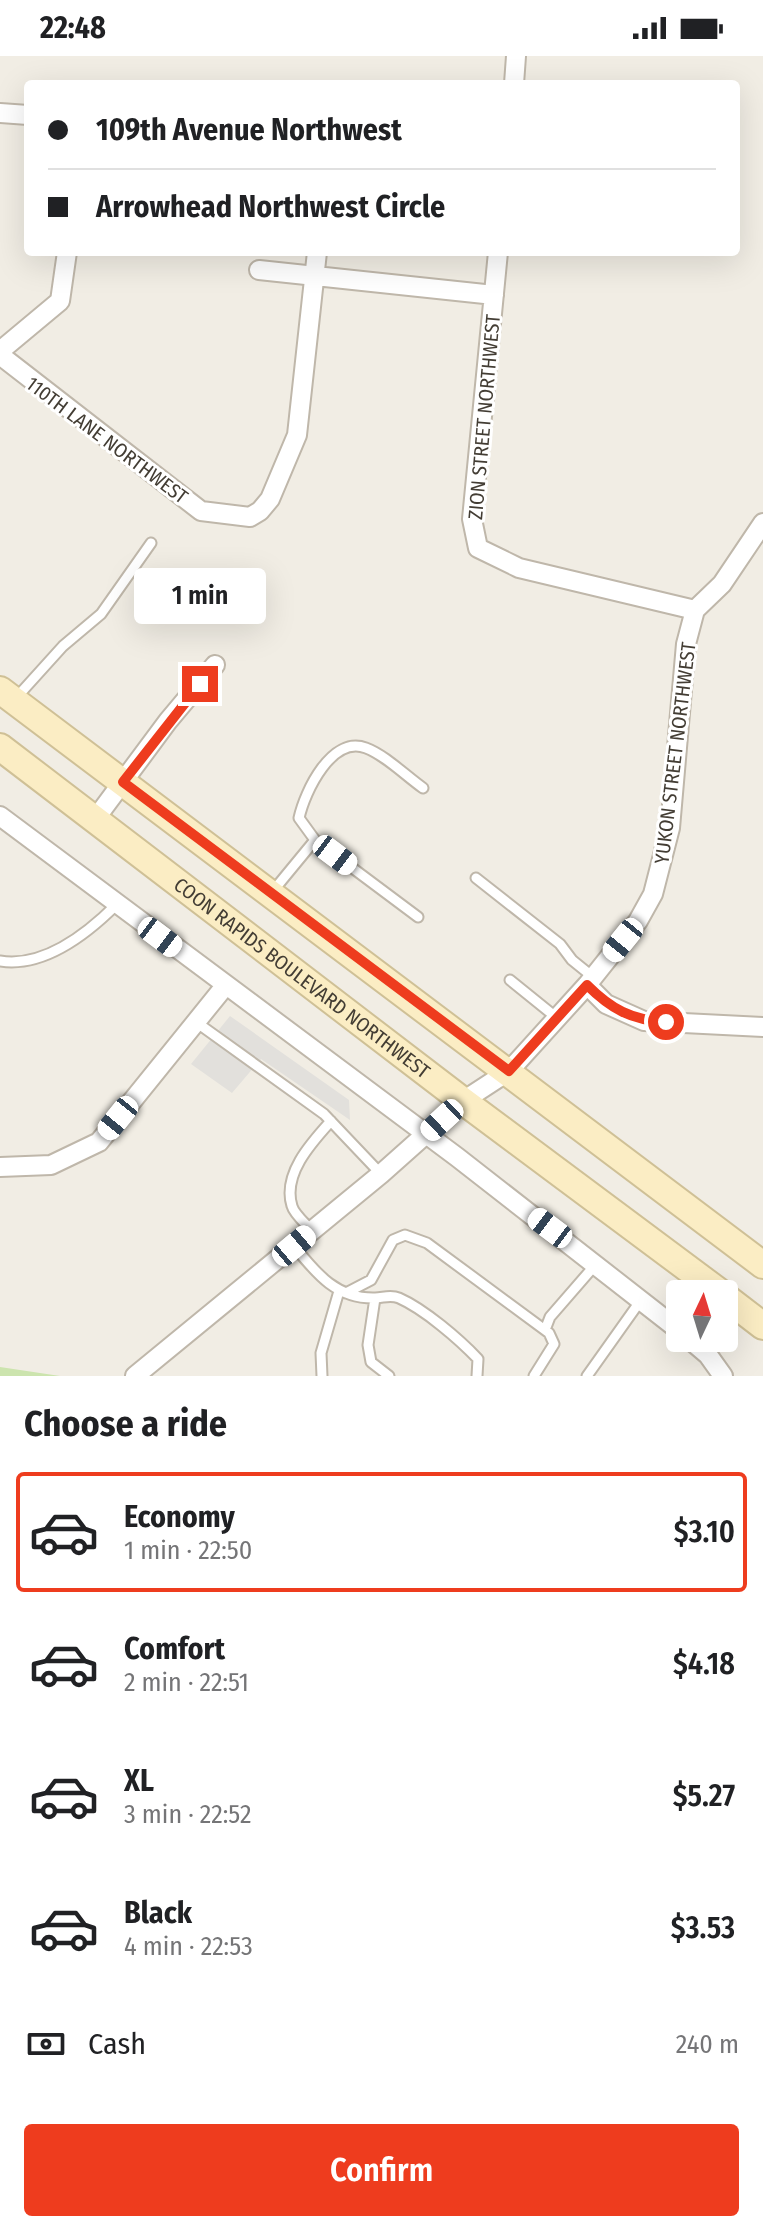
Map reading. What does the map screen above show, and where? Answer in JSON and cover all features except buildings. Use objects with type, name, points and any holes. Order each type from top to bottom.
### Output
[{"type":"main road","points":[[7,695],[763,1265]]},
{"type":"main road","name":"COON RAPIDS BOULEVARD NORTHWEST","points":[[0,747],[703,1280]]},
{"type":"main road","name":"COON RAPIDS BOULEVARD NORTHWEST","points":[[738,1307],[763,1326]]},
{"type":"street","points":[[514,80],[516,56]]},
{"type":"street","points":[[0,113],[24,115]]},
{"type":"street","name":"110TH LANE NORTHWEST","points":[[66,256],[60,301],[0,353],[201,511],[250,517],[270,499],[297,435],[316,256]]},
{"type":"street","name":"ZION STREET NORTHWEST","points":[[498,256],[472,519],[478,548],[519,568],[695,610]]},
{"type":"street","points":[[259,270],[494,295]]},
{"type":"street","points":[[695,610],[722,584],[763,523]]},
{"type":"street","name":"YUKON STREET NORTHWEST","points":[[135,1376],[381,1174],[463,1101],[509,1071],[590,981],[638,921],[653,894],[662,868],[670,828],[686,644],[695,610]]},
{"type":"street","points":[[96,818],[215,665]]},
{"type":"street","points":[[0,816],[666,1320]]},
{"type":"street","points":[[590,981],[606,1004],[644,1021],[763,1027]]},
{"type":"street","points":[[0,1167],[51,1165],[99,1142],[225,986]]},
{"type":"street","points":[[704,1352],[723,1376]]},
{"type":"lane","points":[[7,695],[101,614],[151,543]]},
{"type":"lane","points":[[418,917],[315,840],[299,818],[301,806],[321,770],[339,750],[349,745],[367,748],[423,788]]},
{"type":"lane","points":[[271,894],[315,840]]},
{"type":"lane","points":[[476,878],[560,944],[590,981]]},
{"type":"lane","points":[[0,961],[42,957],[91,930],[117,904]]},
{"type":"lane","points":[[510,980],[557,1018]]},
{"type":"lane","points":[[196,1022],[331,1121],[381,1174]]},
{"type":"lane","points":[[312,1231],[292,1207],[291,1186],[304,1152],[331,1121]]},
{"type":"lane","points":[[322,1376],[321,1353],[343,1292],[371,1280],[393,1240],[405,1235],[427,1243],[545,1330],[554,1344],[534,1376]]},
{"type":"lane","points":[[294,1246],[323,1281],[343,1292],[398,1297],[462,1341],[478,1359],[477,1376]]},
{"type":"lane","points":[[545,1330],[550,1317],[596,1264]]},
{"type":"lane","points":[[377,1272],[380,1297],[368,1345],[371,1362],[389,1376]]},
{"type":"lane","points":[[587,1376],[641,1300]]},
{"type":"green space","points":[[0,1367],[60,1376],[0,1376]]},
{"type":"shaded area","points":[[230,1016],[349,1100],[350,1120],[261,1059],[232,1093],[191,1064]]},
{"type":"route","points":[[200,684],[123,782],[509,1071],[587,985],[606,1004],[627,1016],[666,1022]]}]
